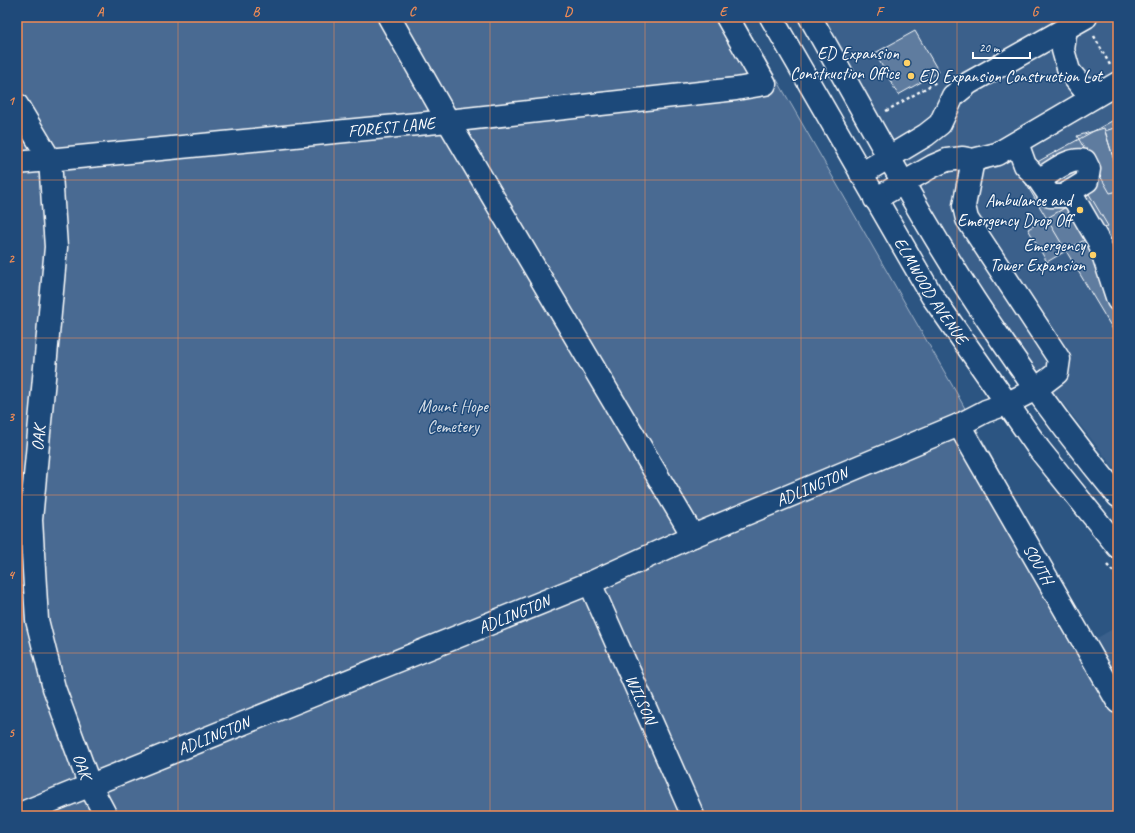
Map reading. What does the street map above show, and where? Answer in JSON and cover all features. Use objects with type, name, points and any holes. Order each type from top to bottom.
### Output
[{"type":"main road","points":[[389,17],[448,121],[693,536]]},
{"type":"main road","name":"FOREST LANE","points":[[17,163],[448,121],[736,89],[765,84],[727,17]]},
{"type":"main road","name":"ELMWOOD AVENUE","points":[[771,17],[932,296],[1006,404],[1069,488],[1118,547]]},
{"type":"main road","name":"ELMWOOD AVENUE","points":[[810,17],[904,183],[963,282],[1001,341],[1082,451],[1118,496]]},
{"type":"main road","points":[[861,174],[926,135],[940,124],[953,96],[969,83],[1066,28],[1089,25]]},
{"type":"main road","points":[[1066,28],[1063,50],[1069,71],[1082,87],[1111,80]]},
{"type":"main road","points":[[875,199],[933,166],[947,160],[963,158],[974,160],[998,154],[1017,143],[1111,80]]},
{"type":"main road","name":"OAK","points":[[17,105],[50,160],[56,247],[31,520],[37,620],[54,688],[90,786],[106,816]]},
{"type":"main road","points":[[1017,143],[1025,165],[1039,180],[1050,196],[1063,196],[1087,181],[1089,169],[1085,161],[1078,159],[1071,161],[1039,180]]},
{"type":"main road","name":"ADLINGTON","points":[[17,815],[590,582],[693,536],[959,425],[986,411],[1006,404],[1036,389],[1057,372],[1058,360],[967,219],[964,206],[974,160]]},
{"type":"main road","points":[[1070,192],[1099,242],[1118,300]]},
{"type":"main road","name":"SOUTH","points":[[959,425],[1118,702]]},
{"type":"main road","name":"WILSON","points":[[590,582],[693,816]]},
{"type":"path","points":[[1089,25],[1111,80]]},
{"type":"shaded area","points":[[821,17],[1118,17],[1118,473],[1020,349],[984,296],[931,209]]},
{"type":"shaded area","points":[[1118,626],[1118,688],[1092,641]]},
{"type":"green space","name":"Mount Hope Cemetery","points":[[17,17],[741,17],[956,392],[1118,688],[1118,816],[17,816]]},
{"type":"building","name":"ED Expansion Construction Office","points":[[915,31],[939,72],[898,95],[875,53]]},
{"type":"building","points":[[1118,117],[1118,173],[1105,131],[1114,128],[1112,121]]},
{"type":"building","points":[[1118,117],[1118,135],[1112,121]]},
{"type":"building","name":"Ambulance and Emergency Drop Off","points":[[1112,121],[1118,133],[1118,338],[1019,172]]},
{"type":"building","points":[[1104,128],[1118,173],[1118,191],[1110,193],[1077,136]]},
{"type":"building","points":[[1089,194],[1108,226],[1047,262],[1028,229]]},
{"type":"place","name":"ED Expansion Construction Office","points":[[907,63]]},
{"type":"place","name":"ED Expansion Construction Lot","points":[[911,76]]},
{"type":"place","name":"Ambulance and Emergency Drop Off","points":[[1080,210]]},
{"type":"place","name":"Emergency Tower Expansion","points":[[1093,255]]}]
